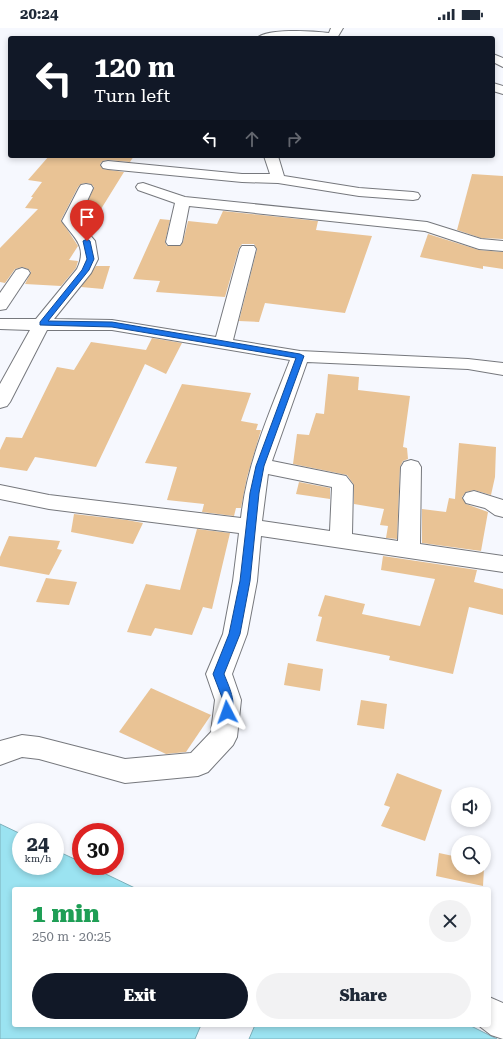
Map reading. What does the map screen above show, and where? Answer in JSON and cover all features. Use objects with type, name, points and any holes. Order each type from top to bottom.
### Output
[{"type":"street","points":[[268,36],[336,34]]},
{"type":"street","points":[[272,158],[278,179]]},
{"type":"street","points":[[108,165],[242,178],[278,179],[359,192],[413,196]]},
{"type":"street","points":[[143,187],[183,201],[427,227],[478,244],[503,246]]},
{"type":"street","points":[[0,402],[42,324],[86,270],[90,259],[87,241],[70,221],[86,188]]},
{"type":"street","points":[[174,242],[183,201]]},
{"type":"street","points":[[224,343],[248,249]]},
{"type":"street","points":[[0,305],[22,273]]},
{"type":"street","points":[[0,324],[112,325],[300,356],[468,364],[503,369]]},
{"type":"street","points":[[0,753],[22,746],[39,748],[125,771],[198,764],[224,737],[228,700],[219,674],[234,634],[245,581],[260,466],[300,356]]},
{"type":"street","points":[[260,466],[339,481],[343,485],[341,540]]},
{"type":"street","points":[[409,550],[411,467]]},
{"type":"street","points":[[0,492],[49,502],[251,527],[503,564]]},
{"type":"street","points":[[474,498],[492,503],[503,510]]},
{"type":"street","points":[[491,1015],[503,1023]]},
{"type":"water","points":[[0,824],[12,830],[12,875],[64,875],[64,854],[72,858],[72,875],[108,875],[133,887],[12,887],[12,1027],[200,1027],[195,1039],[0,1039]]},
{"type":"water","points":[[254,1027],[473,1027],[497,1039],[249,1039]]},
{"type":"building","points":[[47,158],[133,158],[130,162],[108,160],[103,161],[100,164],[103,169],[124,172],[88,230],[80,221],[94,187],[91,184],[86,183],[81,184],[78,187],[61,220],[78,246],[69,260],[78,261],[76,268],[61,286],[25,284],[31,272],[22,267],[15,269],[5,283],[0,282],[0,248],[38,209],[25,208],[42,182],[28,180]]},
{"type":"building","points":[[472,174],[503,176],[503,239],[481,238],[457,230]]},
{"type":"building","points":[[223,211],[318,221],[316,230],[372,236],[345,313],[265,303],[259,322],[239,321],[257,249],[254,244],[242,244],[239,248],[225,297],[156,292],[160,281],[133,279],[160,219],[170,220],[165,242],[167,246],[180,246],[183,242],[188,221],[217,224]]},
{"type":"building","points":[[428,234],[479,250],[503,252],[503,269],[483,266],[483,269],[420,257]]},
{"type":"building","points":[[96,266],[110,266],[103,289],[81,287]]},
{"type":"building","points":[[152,338],[182,343],[166,374],[145,364],[96,467],[35,457],[27,471],[0,467],[0,450],[6,437],[22,438],[57,367],[74,370],[91,342],[146,350]]},
{"type":"building","points":[[328,374],[359,377],[358,390],[410,396],[403,447],[407,448],[408,459],[403,461],[400,467],[397,539],[386,538],[388,526],[380,525],[384,509],[354,504],[354,485],[347,475],[293,464],[297,434],[309,435],[316,413],[324,414]]},
{"type":"building","points":[[182,384],[251,393],[241,421],[258,424],[256,430],[261,430],[247,477],[241,508],[236,508],[234,516],[202,512],[204,504],[167,500],[177,467],[145,463]]},
{"type":"building","points":[[459,443],[496,447],[495,477],[491,495],[474,490],[466,492],[462,497],[466,504],[488,512],[481,551],[422,543],[422,509],[446,512],[449,498],[455,499]]},
{"type":"building","points":[[299,482],[330,488],[330,499],[296,494]]},
{"type":"building","points":[[74,514],[143,523],[133,544],[71,532]]},
{"type":"building","points":[[197,529],[230,533],[212,609],[203,607],[192,635],[155,628],[151,636],[127,632],[146,584],[180,590]]},
{"type":"building","points":[[9,536],[60,541],[57,549],[62,550],[49,575],[0,566],[0,557]]},
{"type":"building","points":[[383,556],[477,570],[474,582],[503,589],[503,615],[469,607],[453,674],[389,660],[390,656],[316,641],[322,617],[318,616],[325,595],[365,604],[362,614],[420,626],[435,579],[381,570]]},
{"type":"building","points":[[46,578],[77,582],[69,605],[36,602]]},
{"type":"building","points":[[288,663],[323,669],[320,691],[284,685]]},
{"type":"building","points":[[151,688],[211,715],[186,752],[166,754],[119,732]]},
{"type":"building","points":[[361,700],[387,704],[384,729],[357,725]]},
{"type":"building","points":[[397,773],[442,790],[425,841],[381,826],[390,807],[384,805]]},
{"type":"building","points":[[439,853],[451,856],[451,875],[484,875],[483,886],[436,876]]},
{"type":"route","points":[[87,241],[90,259],[86,270],[42,324],[87,323],[112,325],[300,356],[260,466],[254,493],[245,581],[234,634],[219,674],[228,700],[227,712]]}]
